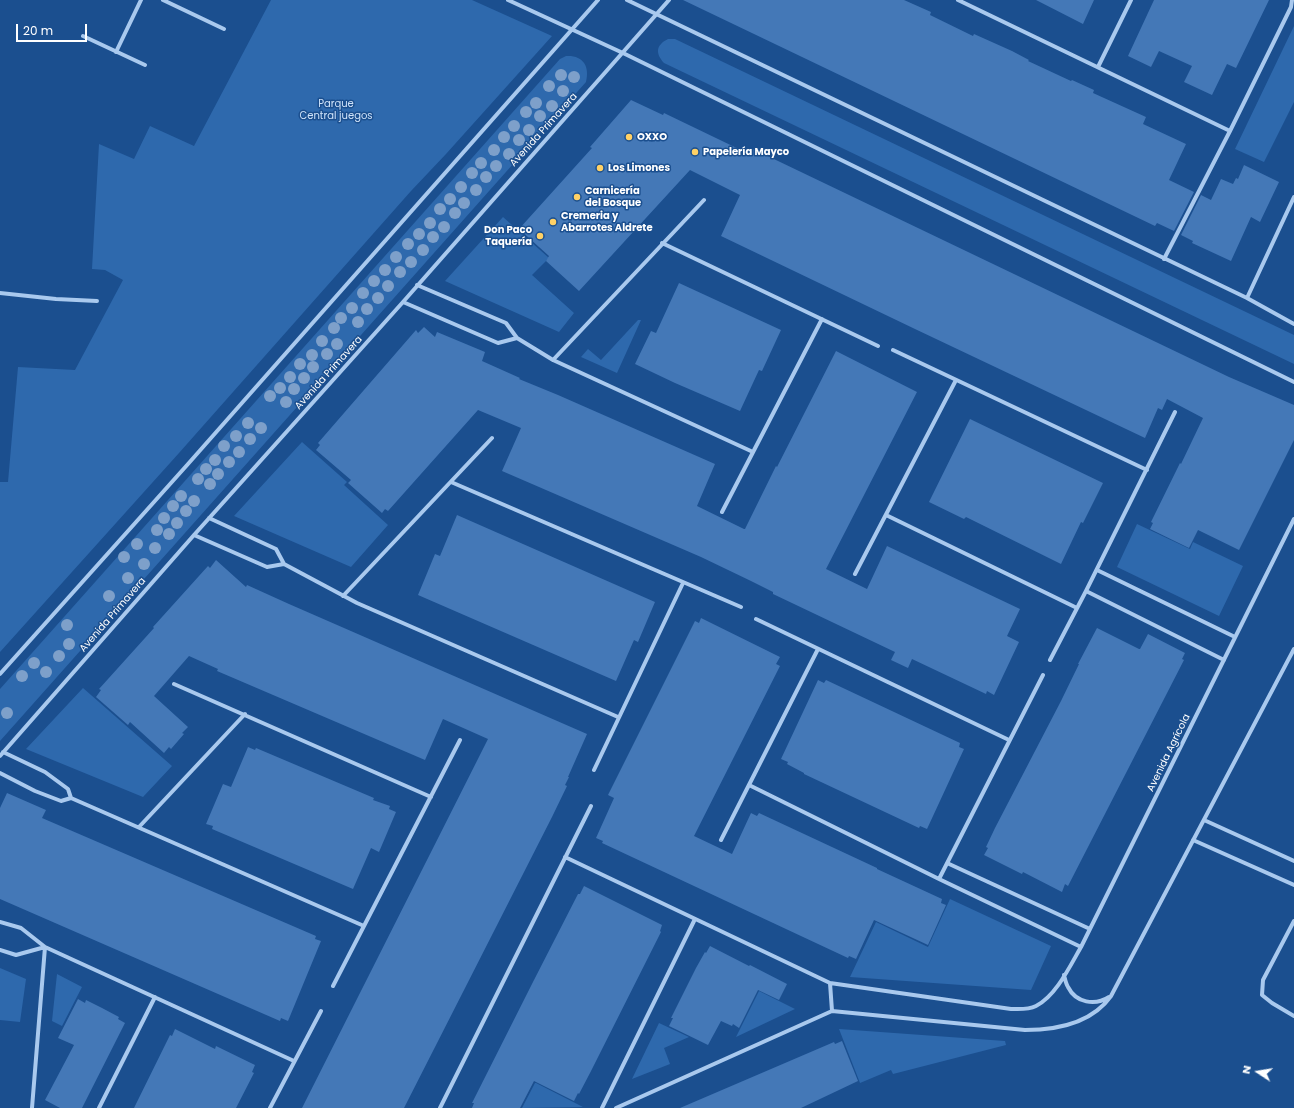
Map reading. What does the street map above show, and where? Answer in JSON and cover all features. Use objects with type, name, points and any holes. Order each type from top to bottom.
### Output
[{"type":"street","points":[[116,52],[141,0]]},
{"type":"street","points":[[163,0],[224,29]]},
{"type":"street","points":[[508,0],[623,53],[1294,382]]},
{"type":"street","points":[[0,674],[598,0]]},
{"type":"street","points":[[628,0],[1247,298],[1294,324]]},
{"type":"street","name":"Avenida Primavera","points":[[0,756],[209,518],[403,302],[669,0]]},
{"type":"street","points":[[958,0],[1230,131]]},
{"type":"street","points":[[1098,67],[1131,0]]},
{"type":"street","points":[[1164,259],[1230,131],[1291,7],[1292,0]]},
{"type":"street","points":[[83,36],[145,65]]},
{"type":"street","points":[[1247,298],[1294,197]]},
{"type":"street","points":[[553,360],[704,200]]},
{"type":"street","points":[[662,243],[878,346]]},
{"type":"street","points":[[417,285],[506,323],[517,338],[553,360],[753,452]]},
{"type":"street","points":[[0,293],[56,299],[96,301]]},
{"type":"street","points":[[403,302],[498,343],[517,338]]},
{"type":"street","points":[[722,512],[822,319]]},
{"type":"street","points":[[893,350],[1147,470]]},
{"type":"street","points":[[855,574],[956,380]]},
{"type":"street","points":[[1050,660],[1097,570],[1175,412]]},
{"type":"street","points":[[343,596],[492,438]]},
{"type":"street","points":[[451,482],[741,607]]},
{"type":"street","points":[[886,515],[1077,608]]},
{"type":"street","points":[[209,518],[276,549],[284,564],[343,596],[618,717]]},
{"type":"street","name":"Avenida Agrícola","points":[[565,857],[830,983],[1011,1009],[1024,1010],[1035,1006],[1045,1000],[1053,991],[1081,947],[1294,518]]},
{"type":"street","points":[[194,535],[267,567],[284,564]]},
{"type":"street","points":[[1097,570],[1235,637]]},
{"type":"street","points":[[594,770],[683,583]]},
{"type":"street","points":[[1086,591],[1224,660]]},
{"type":"street","points":[[756,619],[1009,740]]},
{"type":"street","points":[[721,840],[818,649]]},
{"type":"street","points":[[616,1108],[832,1011],[1025,1030],[1058,1028],[1089,1016],[1102,1007],[1112,996],[1294,649]]},
{"type":"street","points":[[939,879],[1043,675]]},
{"type":"street","points":[[174,684],[431,797]]},
{"type":"street","points":[[139,828],[244,714]]},
{"type":"street","points":[[334,986],[460,740]]},
{"type":"street","points":[[4,752],[45,772],[68,789],[71,798]]},
{"type":"street","points":[[0,773],[35,791],[61,801],[71,798],[364,926]]},
{"type":"street","points":[[749,785],[1081,947]]},
{"type":"street","points":[[440,1108],[591,806]]},
{"type":"street","points":[[1204,820],[1294,861]]},
{"type":"street","points":[[1193,840],[1294,886]]},
{"type":"street","points":[[947,863],[1090,930]]},
{"type":"street","points":[[602,1108],[695,919]]},
{"type":"street","points":[[1294,921],[1263,980],[1262,995],[1272,1003],[1294,1016]]},
{"type":"street","points":[[0,922],[21,928],[45,947],[294,1061]]},
{"type":"street","points":[[0,950],[16,955],[45,947]]},
{"type":"street","points":[[32,1108],[45,947]]},
{"type":"street","points":[[1064,975],[1067,986],[1072,994],[1080,1000],[1096,1002],[1112,996]]},
{"type":"street","points":[[830,983],[832,1011]]},
{"type":"street","points":[[99,1108],[155,997]]},
{"type":"street","points":[[270,1108],[321,1011]]},
{"type":"green space","name":"Parque Central juegos","points":[[271,0],[472,0],[552,36],[411,191],[0,652],[0,482],[8,482],[18,367],[75,370],[123,280],[105,270],[92,269],[99,144],[134,159],[150,126],[194,146]]},
{"type":"green space","points":[[1294,26],[1294,102],[1264,162],[1235,149]]},
{"type":"green space","points":[[668,39],[675,39],[1294,335],[1294,364],[664,63],[659,56],[658,50],[661,44]]},
{"type":"green space","points":[[566,56],[577,57],[584,63],[587,71],[586,82],[0,741],[0,689],[560,59]]},
{"type":"green space","points":[[503,217],[549,258],[532,275],[574,313],[559,332],[445,281]]},
{"type":"green space","points":[[638,320],[641,320],[617,373],[581,357],[588,349],[601,360]]},
{"type":"green space","points":[[302,442],[347,482],[344,485],[388,525],[351,567],[234,516]]},
{"type":"green space","points":[[1137,524],[1190,549],[1193,542],[1243,566],[1219,616],[1117,567]]},
{"type":"green space","points":[[83,688],[172,766],[143,797],[26,749]]},
{"type":"green space","points":[[950,899],[1051,946],[1031,990],[850,977],[876,922],[928,947]]},
{"type":"green space","points":[[0,968],[26,979],[20,1022],[0,1020]]},
{"type":"green space","points":[[57,974],[82,987],[62,1026],[52,1021]]},
{"type":"green space","points":[[759,991],[795,1009],[736,1037]]},
{"type":"green space","points":[[659,1023],[689,1037],[664,1048],[670,1064],[632,1079]]},
{"type":"green space","points":[[839,1029],[1005,1041],[1006,1045],[893,1074],[891,1070],[860,1083]]},
{"type":"green space","points":[[536,1083],[583,1107],[522,1108]]},
{"type":"building","points":[[683,0],[904,0],[931,12],[930,15],[973,36],[974,34],[1012,51],[1029,60],[1028,61],[1094,90],[1093,93],[1146,117],[1143,124],[1186,144],[1169,180],[1194,192],[1174,231],[1157,223],[1155,226]]},
{"type":"building","points":[[1036,0],[1094,0],[1083,24]]},
{"type":"building","points":[[1154,0],[1269,0],[1236,68],[1227,64],[1212,95],[1184,82],[1192,66],[1159,51],[1151,67],[1128,56]]},
{"type":"building","points":[[631,100],[663,115],[664,113],[745,152],[746,150],[751,153],[753,149],[1229,377],[1294,405],[1294,440],[1239,550],[1198,530],[1189,548],[1150,529],[1153,523],[1151,522],[1203,418],[1167,399],[1162,410],[1158,408],[1145,438],[721,236],[740,195],[690,170],[579,291],[546,261],[549,256],[519,229],[592,148],[590,147]]},
{"type":"building","points":[[1244,165],[1279,182],[1260,222],[1251,217],[1231,261],[1192,243],[1193,241],[1181,235],[1201,195],[1211,200],[1221,179],[1233,184],[1236,178],[1238,179]]},
{"type":"building","points":[[679,283],[781,330],[762,371],[759,370],[740,411],[635,364],[651,331],[656,333]]},
{"type":"building","points":[[424,327],[435,337],[437,332],[485,352],[482,361],[520,378],[519,379],[715,464],[697,506],[744,529],[836,351],[917,392],[826,569],[867,589],[887,546],[1020,609],[1007,636],[1019,642],[994,695],[987,691],[986,694],[912,659],[908,668],[891,660],[895,652],[773,594],[773,592],[751,581],[701,557],[502,471],[521,428],[478,410],[388,511],[385,509],[382,513],[348,483],[351,480],[316,450],[320,445],[318,443],[416,330],[418,333]]},
{"type":"building","points":[[970,419],[1103,483],[1083,523],[1081,522],[1061,564],[966,517],[964,519],[929,502]]},
{"type":"building","points":[[457,515],[655,602],[638,642],[634,640],[616,681],[418,595],[435,554],[440,556]]},
{"type":"building","points":[[216,560],[246,587],[247,585],[587,734],[568,777],[565,785],[567,786],[552,817],[404,1108],[302,1108],[488,739],[443,719],[425,760],[217,671],[218,669],[189,656],[154,696],[188,727],[171,749],[169,747],[164,753],[130,722],[128,725],[96,697],[101,690],[99,689],[154,628],[153,627],[208,566],[210,568]]},
{"type":"building","points":[[701,618],[780,657],[776,664],[780,666],[694,836],[732,854],[751,813],[757,816],[759,813],[942,899],[941,903],[946,905],[928,945],[874,920],[856,959],[849,956],[848,958],[602,843],[603,841],[596,838],[614,798],[608,795],[695,621],[699,623]]},
{"type":"building","points":[[1097,628],[1139,649],[1148,634],[1185,653],[1182,659],[1184,660],[1068,886],[1065,884],[1062,892],[1023,872],[1022,874],[984,855],[995,828]]},
{"type":"building","points":[[818,680],[824,683],[826,680],[960,743],[959,747],[964,749],[927,829],[920,826],[919,828],[804,774],[787,764],[788,762],[781,759]]},
{"type":"building","points":[[248,747],[255,750],[256,748],[374,798],[373,800],[390,806],[389,809],[396,812],[379,852],[371,848],[353,889],[212,829],[213,826],[206,824],[223,784],[231,787]]},
{"type":"building","points":[[7,793],[46,810],[42,818],[316,936],[315,939],[321,941],[288,1021],[281,1018],[280,1021],[0,899],[0,808]]},
{"type":"building","points":[[584,886],[662,925],[661,932],[590,1073],[574,1101],[534,1081],[520,1108],[472,1108],[474,1103],[472,1103],[534,980],[578,894],[580,894]]},
{"type":"building","points":[[710,946],[787,984],[779,1000],[758,990],[739,1028],[733,1024],[732,1026],[721,1021],[708,1045],[669,1026],[673,1018],[671,1018],[696,968]]},
{"type":"building","points":[[78,999],[85,1003],[86,1000],[102,1008],[119,1017],[118,1019],[125,1023],[82,1108],[60,1108],[45,1100],[74,1045],[58,1038]]},
{"type":"building","points":[[175,1029],[215,1049],[216,1046],[255,1065],[252,1072],[254,1073],[236,1108],[134,1108],[170,1035],[172,1036]]},
{"type":"building","points":[[842,1041],[858,1081],[801,1108],[680,1108],[834,1042],[835,1044]]},
{"type":"place","name":"OXXO","points":[[629,137]]},
{"type":"place","name":"Papelería Mayco","points":[[695,152]]},
{"type":"place","name":"Los Limones","points":[[600,168]]},
{"type":"place","name":"Carnicería del Bosque","points":[[577,197]]},
{"type":"place","name":"Cremeria y Abarrotes Aldrete","points":[[553,222]]},
{"type":"place","name":"Don Paco Taquería","points":[[540,236]]}]
